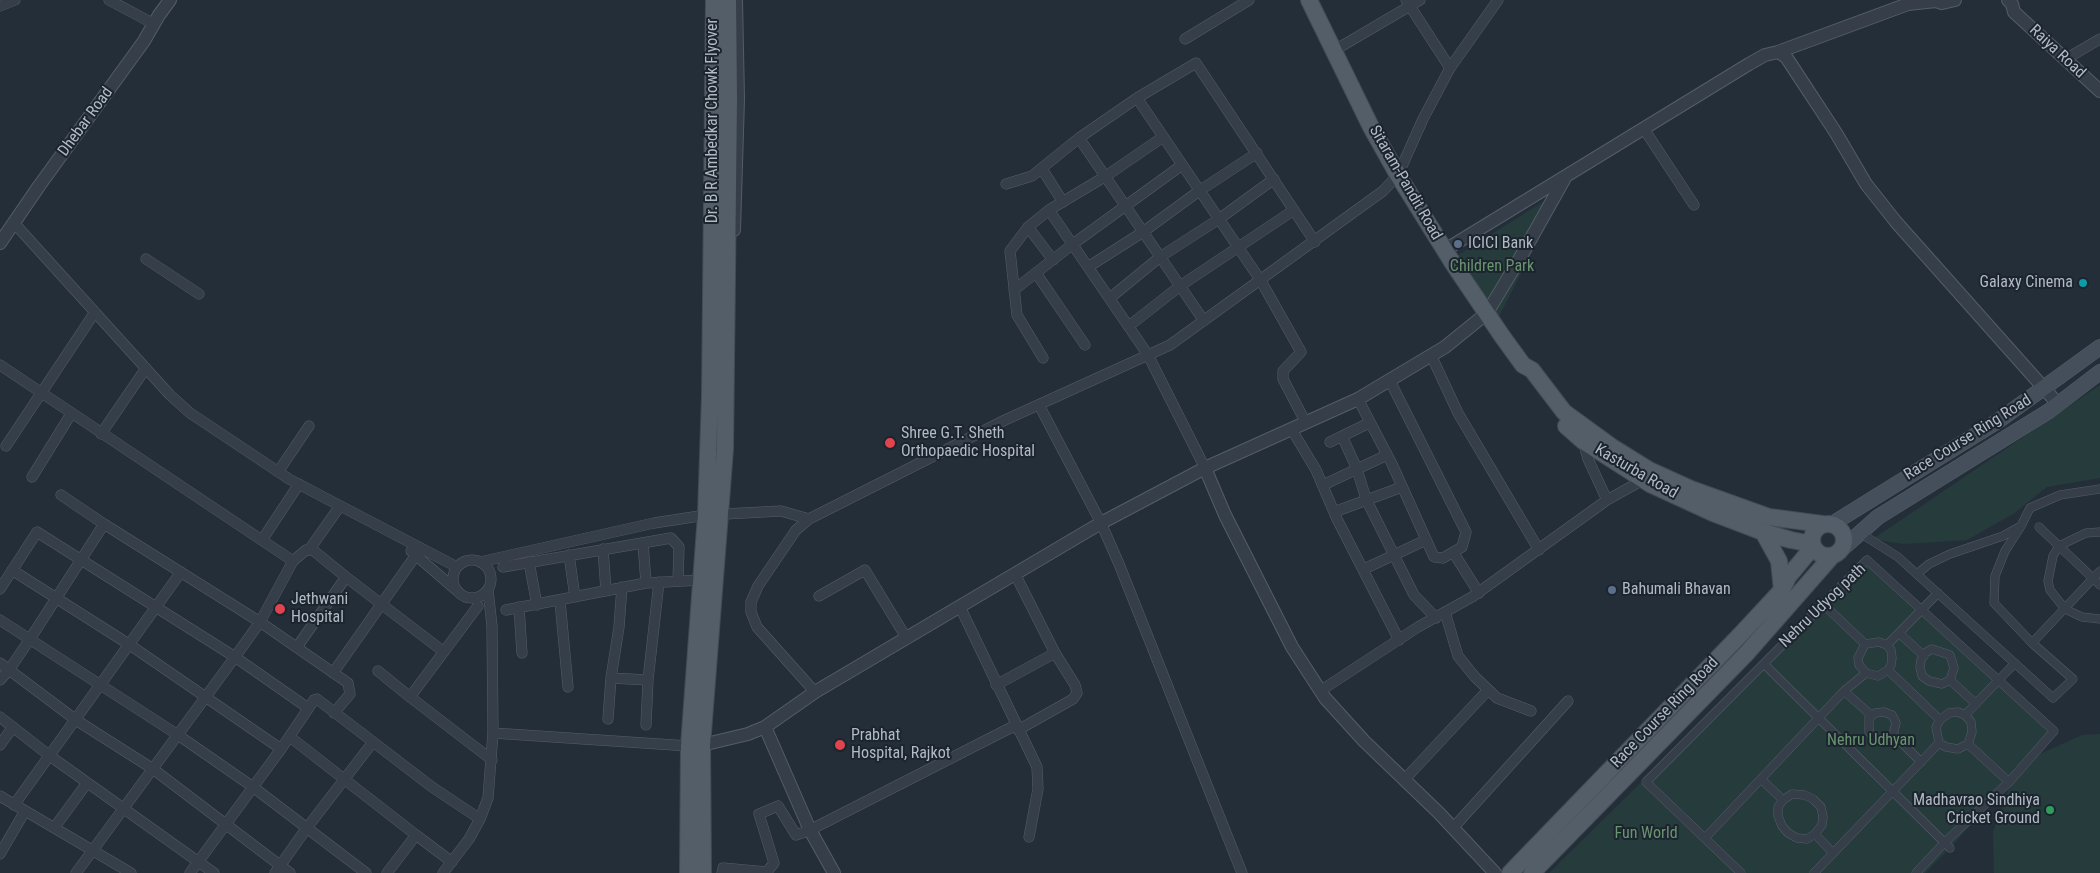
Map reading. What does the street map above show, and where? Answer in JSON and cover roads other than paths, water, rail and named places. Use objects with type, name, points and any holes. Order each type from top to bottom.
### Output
[{"type":"main road","name":"Dr. B R Ambedkar Chowk Flyover","points":[[714,0],[720,239]]},
{"type":"main road","name":"Dr. B R Ambedkar Chowk Flyover","points":[[720,239],[728,0]]},
{"type":"main road","name":"Sitaram-Pandit Road","points":[[1313,1],[1371,127],[1398,174],[1487,314],[1523,365],[1532,370],[1564,412],[1646,475],[1768,517],[1827,524]]},
{"type":"main road","points":[[688,873],[713,515],[720,239]]},
{"type":"main road","name":"Race Course Ring Road","points":[[1827,524],[1973,437],[2100,347]]},
{"type":"main road","name":"Kasturba Road","points":[[1523,365],[1526,375],[1548,407],[1583,441],[1713,514],[1763,532],[1812,545]]},
{"type":"main road","name":"Race Course Ring Road","points":[[1532,873],[1740,661],[1837,552],[1878,517],[2058,404],[2100,372]]},
{"type":"main road","points":[[703,873],[696,746],[702,580],[713,515]]},
{"type":"main road","points":[[1827,524],[1840,529],[1844,534],[1837,552],[1822,555],[1812,545],[1813,534],[1827,524]]},
{"type":"main road","points":[[1763,532],[1779,561],[1782,590]]},
{"type":"main road","name":"Race Course Ring Road","points":[[1510,873],[1782,590],[1788,577],[1812,545]]},
{"type":"street","points":[[0,6],[15,0]]},
{"type":"street","points":[[109,0],[154,24]]},
{"type":"street","name":"Dhebar Road","points":[[0,243],[144,41],[170,0]]},
{"type":"street","points":[[709,0],[709,237],[720,239],[734,236],[736,212],[738,99],[736,0]]},
{"type":"street","points":[[1185,39],[1249,0]]},
{"type":"street","points":[[1335,50],[1408,3],[1420,0]]},
{"type":"street","points":[[815,692],[757,627],[751,612],[752,602],[758,586],[796,530],[809,519],[1038,405],[1170,345],[1383,191],[1398,174],[1450,68],[1498,0]]},
{"type":"street","points":[[1445,250],[1765,55],[1778,52],[1906,2],[1937,0],[1942,4],[1955,0]]},
{"type":"street","name":"Raiya Road","points":[[1997,0],[2008,11],[2014,12]]},
{"type":"street","name":"Raiya Road","points":[[2008,0],[2012,4],[2014,12],[2064,60],[2100,91]]},
{"type":"street","points":[[1408,3],[1450,68]]},
{"type":"street","points":[[2064,60],[2100,39]]},
{"type":"street","points":[[1778,52],[1786,57],[1872,192],[1896,222],[2058,404]]},
{"type":"street","points":[[1006,184],[1032,176],[1079,138],[1137,98],[1196,63],[1315,242]]},
{"type":"street","points":[[1137,98],[1260,281],[1301,352],[1283,371],[1283,379],[1306,423]]},
{"type":"street","points":[[1644,129],[1694,205]]},
{"type":"street","points":[[1043,358],[1017,315],[1010,251],[1028,227],[1050,210],[1106,176],[1162,136]]},
{"type":"street","points":[[1079,138],[1204,321]]},
{"type":"street","points":[[1088,267],[1144,232],[1199,190],[1257,153]]},
{"type":"street","points":[[1014,290],[1125,205],[1182,165]]},
{"type":"street","points":[[1042,169],[1063,202]]},
{"type":"street","points":[[492,733],[696,746],[748,734],[765,727],[815,692],[1101,523],[1205,468],[1358,399],[1458,338],[1487,314],[1566,176]]},
{"type":"street","points":[[1110,298],[1160,257],[1274,179]]},
{"type":"street","points":[[1050,210],[1148,355],[1205,468],[1233,532],[1292,647],[1320,691],[1364,741],[1453,828],[1495,873]]},
{"type":"street","points":[[1128,326],[1237,246],[1294,210]]},
{"type":"street","points":[[15,224],[170,395],[190,413],[278,472],[394,535],[458,567]]},
{"type":"street","points":[[1028,227],[1053,260]]},
{"type":"street","points":[[146,258],[199,294]]},
{"type":"street","points":[[1036,273],[1085,346]]},
{"type":"street","points":[[6,446],[95,312]]},
{"type":"street","points":[[1431,355],[1458,413],[1539,550]]},
{"type":"street","points":[[0,365],[293,561]]},
{"type":"street","points":[[101,434],[146,368]]},
{"type":"street","points":[[1358,399],[1434,556],[1443,558],[1462,547],[1466,532],[1390,381]]},
{"type":"street","points":[[1038,405],[1101,523],[1145,626],[1242,873]]},
{"type":"street","points":[[32,477],[71,414]]},
{"type":"street","points":[[1330,442],[1369,423]]},
{"type":"street","points":[[278,472],[309,426]]},
{"type":"street","points":[[1292,430],[1316,470],[1334,512],[1399,640]]},
{"type":"street","points":[[1342,436],[1357,469],[1366,499],[1396,555],[1414,594],[1436,618]]},
{"type":"street","points":[[1583,441],[1588,459],[1607,500]]},
{"type":"street","points":[[1323,485],[1386,455]]},
{"type":"street","points":[[1320,691],[1399,640],[1479,593],[1607,500],[1646,475]]},
{"type":"street","points":[[262,540],[299,484]]},
{"type":"street","points":[[1334,512],[1402,487]]},
{"type":"street","points":[[1860,533],[1898,557],[2054,698],[2073,679],[2032,643],[1994,603],[1995,576],[2005,551],[2030,508],[2060,495],[2100,490]]},
{"type":"street","points":[[61,495],[260,622],[348,683],[350,694],[334,713]]},
{"type":"street","points":[[76,873],[260,622],[293,561],[306,550],[309,550],[340,506]]},
{"type":"street","points":[[456,590],[453,576],[458,567],[468,560],[480,562],[654,524],[713,515],[781,510],[809,519]]},
{"type":"street","points":[[0,680],[30,640],[55,597],[104,524]]},
{"type":"street","points":[[1917,574],[1929,564],[1950,554],[2003,536],[2021,526]]},
{"type":"street","points":[[2039,527],[2100,585]]},
{"type":"street","points":[[0,589],[37,532],[235,657],[308,708]]},
{"type":"street","points":[[2100,532],[2086,533],[2059,546],[2053,556],[2048,582],[2050,590],[2064,609],[2082,617],[2100,619]]},
{"type":"street","points":[[394,535],[462,596],[476,603],[492,626]]},
{"type":"street","points":[[503,567],[671,538],[679,547],[678,580]]},
{"type":"street","points":[[1364,569],[1426,540]]},
{"type":"street","points":[[643,543],[646,583]]},
{"type":"street","points":[[603,549],[606,591]]},
{"type":"street","points":[[309,550],[314,551],[444,652]]},
{"type":"street","points":[[1453,552],[1479,593]]},
{"type":"street","points":[[333,673],[416,555]]},
{"type":"street","points":[[569,555],[576,597]]},
{"type":"street","name":"Nehru Udyog path","points":[[1741,873],[1646,782],[1867,560],[2054,731],[2009,782],[1947,846],[1916,873]]},
{"type":"street","points":[[443,873],[469,839],[480,819],[488,798],[492,760],[492,626],[488,590],[491,575],[488,568],[480,562]]},
{"type":"street","points":[[529,562],[536,605]]},
{"type":"street","points":[[12,570],[130,645],[281,749]]},
{"type":"street","points":[[819,596],[865,570],[907,639]]},
{"type":"street","points":[[2032,643],[2100,571]]},
{"type":"street","points":[[14,804],[157,608],[181,572]]},
{"type":"street","points":[[722,873],[723,868],[766,872],[774,863],[759,814],[778,806],[796,835],[810,830],[1073,699],[1077,693],[1075,685],[1055,653],[1015,574]]},
{"type":"street","points":[[297,647],[346,577]]},
{"type":"street","points":[[506,610],[646,583],[702,580]]},
{"type":"street","points":[[646,725],[648,680],[659,582]]},
{"type":"street","points":[[608,719],[622,587]]},
{"type":"street","points":[[410,697],[444,652],[476,603],[488,590]]},
{"type":"street","points":[[1887,645],[1938,593]]},
{"type":"street","points":[[560,601],[568,687]]},
{"type":"street","points":[[1823,604],[1865,644]]},
{"type":"street","points":[[519,607],[522,653]]},
{"type":"street","points":[[960,607],[1037,767],[1039,777],[1029,837]]},
{"type":"street","points":[[1445,612],[1458,656],[1497,698],[1531,711]]},
{"type":"street","points":[[0,620],[178,735],[253,787],[366,873]]},
{"type":"street","points":[[1899,634],[1924,656]]},
{"type":"street","points":[[1879,642],[1887,645],[1892,658],[1888,670],[1878,676],[1866,673],[1859,665],[1858,658],[1865,644],[1879,642]]},
{"type":"street","points":[[1932,649],[1950,655],[1954,668],[1950,680],[1942,684],[1929,681],[1922,676],[1920,667],[1924,656],[1932,649]]},
{"type":"street","points":[[996,685],[1055,653]]},
{"type":"street","points":[[1965,716],[2015,663]]},
{"type":"street","points":[[0,664],[76,720],[153,769],[226,824],[278,869],[290,873]]},
{"type":"street","points":[[1764,664],[1947,846]]},
{"type":"street","points":[[1888,670],[1940,720]]},
{"type":"street","points":[[378,671],[492,760]]},
{"type":"street","points":[[1705,838],[1844,691],[1866,673]]},
{"type":"street","points":[[611,678],[648,680]]},
{"type":"street","points":[[1950,680],[1976,704]]},
{"type":"street","points":[[1404,780],[1488,690]]},
{"type":"street","points":[[1844,691],[1872,716]]},
{"type":"street","points":[[190,873],[281,749],[308,708],[317,699],[432,787],[480,819]]},
{"type":"street","points":[[1453,828],[1568,702]]},
{"type":"street","points":[[1884,712],[1892,715],[1896,723],[1893,734],[1886,740],[1874,737],[1869,732],[1869,718],[1875,713],[1884,712]]},
{"type":"street","points":[[1958,712],[1965,716],[1971,722],[1972,732],[1968,744],[1958,749],[1946,747],[1939,743],[1936,727],[1940,720],[1948,713],[1958,712]]},
{"type":"street","points":[[0,717],[124,810],[214,873]]},
{"type":"street","points":[[765,727],[810,830],[834,873]]},
{"type":"street","points":[[0,745],[13,728]]},
{"type":"street","points":[[1893,734],[1921,762]]},
{"type":"street","points":[[290,736],[343,780],[452,862]]},
{"type":"street","points":[[278,869],[306,829],[373,742]]},
{"type":"street","points":[[1814,873],[1939,743]]},
{"type":"street","points":[[1968,744],[2009,782]]},
{"type":"street","points":[[1761,779],[1782,800]]},
{"type":"street","points":[[54,828],[87,783]]},
{"type":"street","points":[[1792,794],[1804,795],[1813,799],[1821,807],[1822,825],[1815,834],[1807,839],[1797,838],[1782,826],[1778,807],[1782,800],[1792,794]]},
{"type":"street","points":[[0,796],[131,873]]},
{"type":"street","points":[[0,854],[25,811]]},
{"type":"street","points":[[1815,834],[1834,852]]},
{"type":"street","points":[[387,873],[416,835]]},
{"type":"place","name":"ICICI Bank","points":[[1458,244]]},
{"type":"place","name":"Galaxy Cinema","points":[[2083,283]]},
{"type":"place","name":"Shree G.T. Sheth Orthopaedic Hospital","points":[[890,443]]},
{"type":"place","name":"Bahumali Bhavan","points":[[1612,590]]},
{"type":"place","name":"Jethwani Hospital","points":[[280,609]]},
{"type":"place","name":"Prabhat Hospital, Rajkot","points":[[840,745]]},
{"type":"place","name":"Madhavrao Sindhiya Cricket Ground","points":[[2050,810]]},
{"type":"park label","name":"Children Park","points":[[1492,267]]},
{"type":"park label","name":"Nehru Udhyan","points":[[1871,741]]},
{"type":"park label","name":"Fun World","points":[[1646,834]]}]
